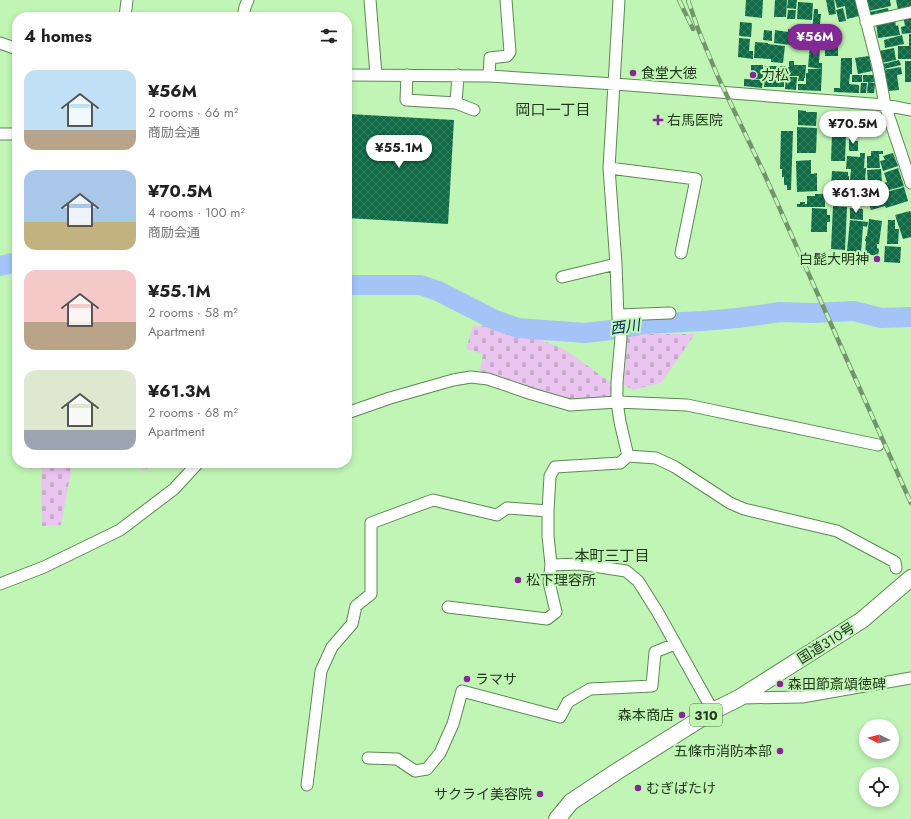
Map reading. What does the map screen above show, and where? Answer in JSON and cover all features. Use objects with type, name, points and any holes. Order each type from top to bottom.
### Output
[{"type":"highway","name":"国道310号","points":[[557,819],[571,802],[713,711],[739,698],[862,620],[911,578]]},
{"type":"street","points":[[126,12],[127,0]]},
{"type":"street","points":[[244,12],[248,0]]},
{"type":"street","points":[[370,0],[376,75]]},
{"type":"street","points":[[489,76],[490,58],[507,56],[510,52],[506,0]]},
{"type":"street","points":[[620,0],[609,168],[618,317],[621,337],[617,402],[628,456]]},
{"type":"street","points":[[861,0],[886,105],[911,183]]},
{"type":"street","points":[[866,22],[911,12]]},
{"type":"street","points":[[0,43],[12,47]]},
{"type":"street","points":[[352,75],[489,76],[615,84],[886,105],[911,110]]},
{"type":"street","points":[[407,75],[406,100],[456,103],[474,110]]},
{"type":"street","points":[[456,103],[458,75]]},
{"type":"street","points":[[0,134],[12,134]]},
{"type":"street","points":[[609,168],[696,179],[681,253]]},
{"type":"street","points":[[562,277],[616,264]]},
{"type":"street","points":[[618,317],[670,313]]},
{"type":"street","points":[[352,411],[390,398],[453,380],[471,377],[488,378],[532,394],[570,404],[617,402],[687,405],[878,445]]},
{"type":"street","points":[[448,607],[547,619],[556,612],[549,582],[551,565],[548,536],[550,476],[555,467],[620,463],[628,456],[656,458],[675,467],[730,503],[744,509],[837,531],[895,562],[896,568]]},
{"type":"street","points":[[0,584],[44,567],[120,530],[174,489],[193,468]]},
{"type":"street","points":[[307,785],[321,671],[332,647],[352,624],[356,606],[371,594],[371,523],[433,500],[497,515],[507,508],[548,511]]},
{"type":"street","points":[[551,565],[580,564],[626,571],[638,581],[657,611],[713,711]]},
{"type":"street","points":[[368,758],[397,758],[415,771],[427,769],[440,753],[453,724],[462,691],[560,717],[568,702],[590,689],[652,686],[655,652],[675,644]]},
{"type":"street","points":[[739,698],[802,697],[911,678]]},
{"type":"green space","points":[[473,326],[489,326],[520,332],[564,349],[614,385],[612,399],[570,399],[540,391],[480,371],[483,354],[466,349]]},
{"type":"green space","points":[[625,334],[695,334],[661,383],[633,390],[621,383],[626,353]]},
{"type":"green space","points":[[42,468],[71,468],[61,525],[42,526]]},
{"type":"green space","points":[[139,468],[147,468],[145,471]]},
{"type":"building","points":[[746,0],[763,0],[762,18],[745,16]]},
{"type":"building","points":[[775,0],[787,0],[786,17],[774,17]]},
{"type":"building","points":[[788,0],[797,0],[796,9],[787,8]]},
{"type":"building","points":[[826,0],[834,0],[836,14],[829,15]]},
{"type":"building","points":[[835,0],[856,0],[859,16],[847,19],[845,6],[837,8]]},
{"type":"building","points":[[866,0],[890,0],[891,6],[869,11]]},
{"type":"building","points":[[896,0],[911,0],[911,7],[898,10]]},
{"type":"building","points":[[798,2],[813,3],[812,20],[797,19]]},
{"type":"building","points":[[843,8],[846,21],[839,22],[836,10]]},
{"type":"building","points":[[888,8],[889,13],[871,17],[870,12]]},
{"type":"building","points":[[814,9],[818,9],[818,14],[821,14],[818,45],[811,45]]},
{"type":"building","points":[[788,10],[796,10],[795,19],[787,19]]},
{"type":"building","points":[[911,13],[911,33],[902,34],[901,27],[905,26],[903,16]]},
{"type":"building","points":[[895,20],[896,26],[898,25],[900,35],[878,38],[876,23]]},
{"type":"building","points":[[740,22],[752,23],[751,37],[739,36]]},
{"type":"building","points":[[788,29],[793,30],[793,32],[808,33],[807,47],[774,43],[775,30],[788,32]]},
{"type":"building","points":[[764,30],[772,31],[772,41],[763,40]]},
{"type":"building","points":[[909,34],[911,34],[911,59],[898,59],[898,46],[909,46]]},
{"type":"building","points":[[902,35],[904,44],[885,48],[884,40]]},
{"type":"building","points":[[739,38],[750,39],[749,51],[753,51],[753,59],[738,57]]},
{"type":"building","points":[[755,42],[785,46],[783,63],[771,62],[771,59],[754,58]]},
{"type":"building","points":[[810,46],[820,47],[819,63],[822,63],[822,69],[808,67]]},
{"type":"building","points":[[825,47],[838,47],[838,56],[825,56]]},
{"type":"building","points":[[894,48],[896,60],[881,63],[879,51]]},
{"type":"building","points":[[869,56],[872,71],[858,74],[855,58]]},
{"type":"building","points":[[841,58],[852,58],[852,74],[850,74],[849,84],[859,85],[859,93],[834,92],[834,88],[840,88]]},
{"type":"building","points":[[899,60],[901,65],[884,69],[883,64]]},
{"type":"building","points":[[789,61],[794,61],[794,65],[806,65],[804,81],[798,81],[799,76],[786,76]]},
{"type":"building","points":[[905,61],[911,61],[911,82],[905,82]]},
{"type":"building","points":[[751,65],[763,65],[763,79],[751,79]]},
{"type":"building","points":[[765,66],[785,66],[785,76],[765,75]]},
{"type":"building","points":[[901,67],[902,74],[897,75],[899,90],[888,91],[883,70]]},
{"type":"building","points":[[808,69],[822,69],[821,91],[798,90],[798,84],[806,84],[806,73],[808,73]]},
{"type":"building","points":[[852,75],[862,75],[862,82],[852,82]]},
{"type":"building","points":[[863,75],[874,75],[874,82],[863,82]]},
{"type":"building","points":[[765,77],[784,77],[784,87],[764,87]]},
{"type":"building","points":[[786,77],[797,77],[796,90],[785,89]]},
{"type":"building","points":[[744,79],[763,80],[762,88],[744,86]]},
{"type":"building","points":[[868,82],[875,83],[874,93],[867,93]]},
{"type":"building","points":[[861,83],[867,83],[866,93],[860,93]]},
{"type":"building","points":[[798,110],[817,112],[816,126],[798,125]]},
{"type":"building","points":[[352,114],[454,120],[448,224],[352,218]]},
{"type":"building","points":[[864,114],[879,115],[878,136],[851,136],[852,126],[864,127]]},
{"type":"building","points":[[797,127],[817,128],[816,153],[797,153]]},
{"type":"building","points":[[781,131],[793,131],[791,190],[787,190],[787,185],[784,185],[782,169],[780,169]]},
{"type":"building","points":[[832,134],[846,134],[845,161],[831,161]]},
{"type":"building","points":[[849,137],[853,137],[853,141],[858,141],[858,151],[849,151]]},
{"type":"building","points":[[871,151],[883,151],[883,154],[879,154],[880,168],[867,168],[867,156],[871,156]]},
{"type":"building","points":[[860,153],[865,153],[865,181],[850,180],[851,169],[846,169],[847,156],[860,157]]},
{"type":"building","points":[[893,153],[898,166],[883,171],[880,161],[885,160],[883,156]]},
{"type":"building","points":[[811,160],[811,174],[817,173],[817,191],[797,192],[796,161]]},
{"type":"building","points":[[898,168],[904,186],[878,193],[876,186],[887,182],[884,173]]},
{"type":"building","points":[[881,169],[882,183],[868,184],[867,170]]},
{"type":"building","points":[[832,171],[848,172],[849,185],[841,185],[841,188],[831,187]]},
{"type":"building","points":[[904,187],[908,201],[886,208],[885,206],[871,210],[867,198]]},
{"type":"building","points":[[815,194],[825,194],[825,207],[797,207],[797,204],[800,204],[800,202],[805,202],[805,204],[807,204],[807,196],[815,196]]},
{"type":"building","points":[[833,206],[847,207],[845,250],[831,249]]},
{"type":"building","points":[[812,208],[827,209],[827,215],[830,215],[830,222],[827,222],[827,232],[811,232]]},
{"type":"building","points":[[850,208],[863,209],[863,220],[850,219]]},
{"type":"building","points":[[910,211],[911,237],[903,239],[895,215]]},
{"type":"building","points":[[869,219],[882,221],[879,244],[877,244],[877,248],[879,249],[878,256],[865,254],[865,241]]},
{"type":"building","points":[[850,220],[868,222],[867,227],[863,226],[861,253],[847,251]]},
{"type":"building","points":[[888,220],[895,220],[895,229],[899,229],[898,244],[887,244]]},
{"type":"building","points":[[885,246],[901,247],[900,263],[884,262]]},
{"type":"waterway","name":"西川","points":[[0,266],[12,263]]},
{"type":"waterway","name":"西川","points":[[352,285],[420,285],[438,291],[495,320],[518,328],[585,333],[644,324],[738,318],[780,312],[813,313],[854,311],[881,318],[911,317]]},
{"type":"railway","points":[[679,0],[693,29]]},
{"type":"railway","points":[[688,0],[698,29],[718,77],[763,171],[911,503]]},
{"type":"place","name":"食堂大徳","points":[[633,73]]},
{"type":"place","name":"力松","points":[[753,75]]},
{"type":"place","name":"右馬医院","points":[[658,120]]},
{"type":"place","name":"白髭大明神","points":[[877,259]]},
{"type":"place","name":"松下理容所","points":[[518,580]]},
{"type":"place","name":"ラマサ","points":[[467,679]]},
{"type":"place","name":"森田節斎頌徳碑","points":[[780,684]]},
{"type":"place","name":"森本商店","points":[[682,715]]},
{"type":"place","name":"五條市消防本部","points":[[780,751]]},
{"type":"place","name":"むぎばたけ","points":[[638,788]]},
{"type":"place","name":"サクライ美容院","points":[[540,794]]},
{"type":"district","name":"岡口一丁目","points":[[553,110]]},
{"type":"district","name":"本町三丁目","points":[[612,556]]}]
